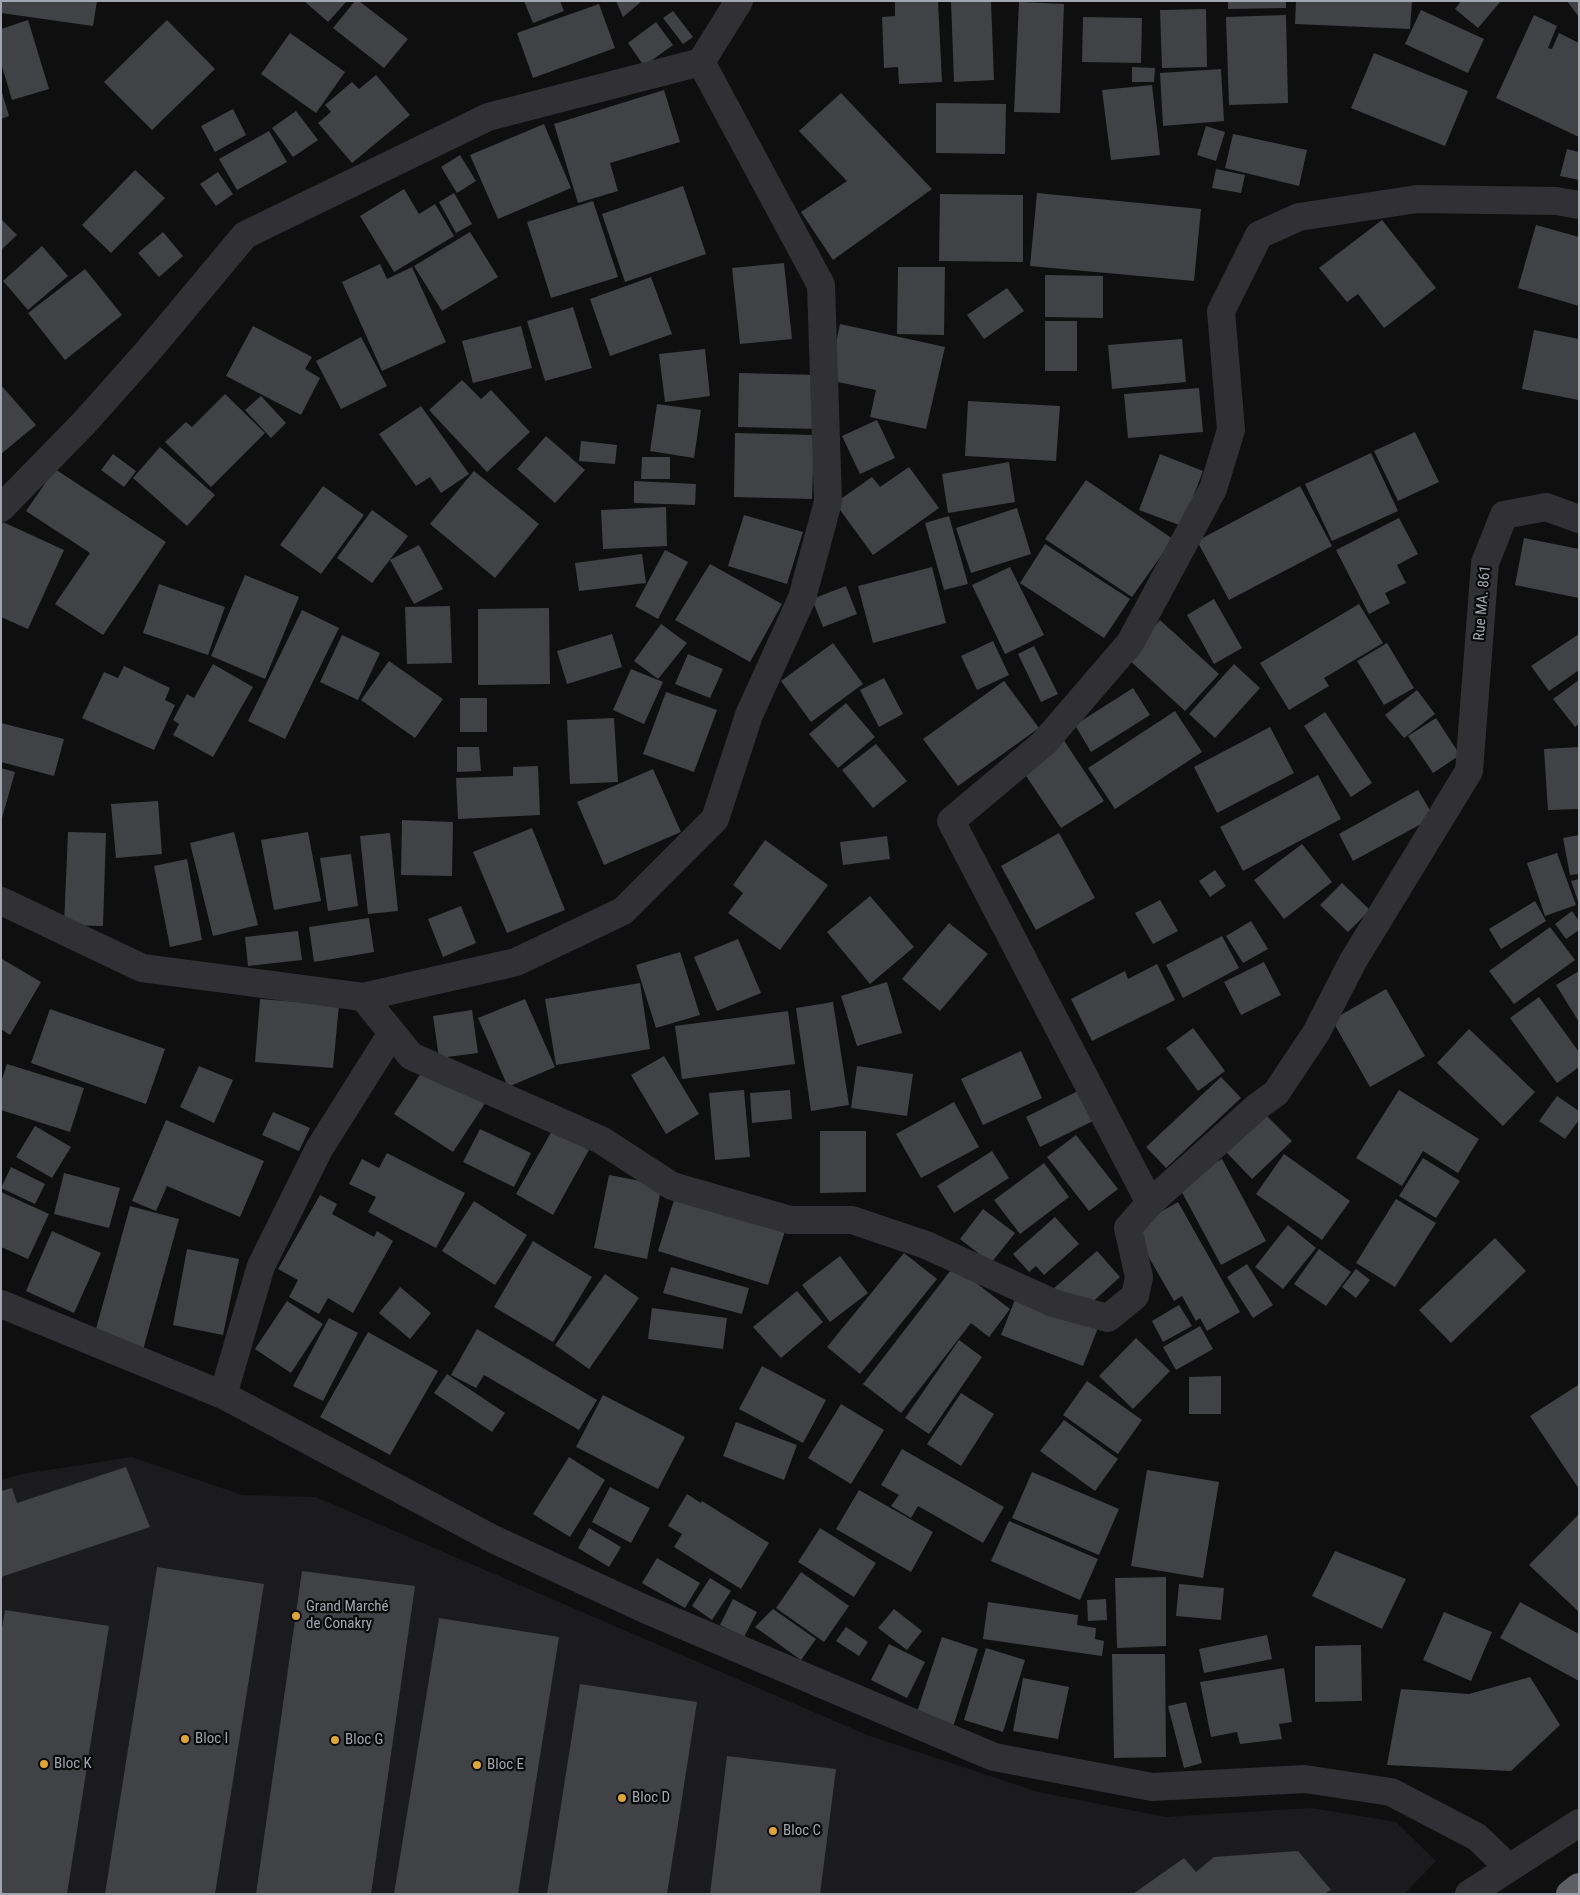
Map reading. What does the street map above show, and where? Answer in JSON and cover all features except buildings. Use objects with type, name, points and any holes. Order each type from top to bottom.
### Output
[{"type":"highway","points":[[1570,1894],[1579,1887]]},
{"type":"street","points":[[1,508],[149,350],[245,235],[488,117],[701,62],[738,1]]},
{"type":"street","points":[[1,901],[142,968],[363,998],[516,962],[623,911],[715,819],[749,715],[802,598],[828,502],[821,285],[701,62]]},
{"type":"street","points":[[363,998],[411,1056],[601,1140],[672,1186],[790,1220],[852,1220],[926,1245],[1053,1303],[1108,1318],[1135,1296],[1139,1277],[1128,1228],[1150,1203],[951,821],[1044,743],[1130,643],[1213,489],[1231,430],[1221,311],[1259,235],[1299,217],[1417,199],[1556,201],[1579,205]]},
{"type":"street","name":"Rue MA. 861","points":[[1150,1203],[1258,1106],[1276,1093],[1316,1033],[1353,961],[1469,771],[1485,563],[1504,514],[1546,507],[1579,519]]},
{"type":"street","points":[[222,1395],[261,1266],[319,1149],[392,1033]]},
{"type":"street","points":[[1,1304],[222,1395],[493,1539],[647,1610],[994,1756],[1152,1788],[1305,1779],[1391,1792],[1477,1837],[1509,1868]]},
{"type":"street","points":[[1469,1894],[1579,1823]]},
{"type":"shaded area","name":"Grand Marché de Conakry","points":[[132,1457],[242,1495],[316,1497],[867,1735],[1038,1792],[1166,1817],[1311,1808],[1396,1822],[1436,1861],[1404,1894],[1,1894],[1,1480],[22,1474]]},
{"type":"place","name":"Grand Marché de Conakry","points":[[296,1616]]},
{"type":"place","name":"Bloc I","points":[[185,1739]]},
{"type":"place","name":"Bloc G","points":[[335,1740]]},
{"type":"place","name":"Bloc K","points":[[44,1764]]},
{"type":"place","name":"Bloc E","points":[[477,1765]]},
{"type":"place","name":"Bloc D","points":[[622,1798]]},
{"type":"place","name":"Bloc C","points":[[773,1831]]}]
